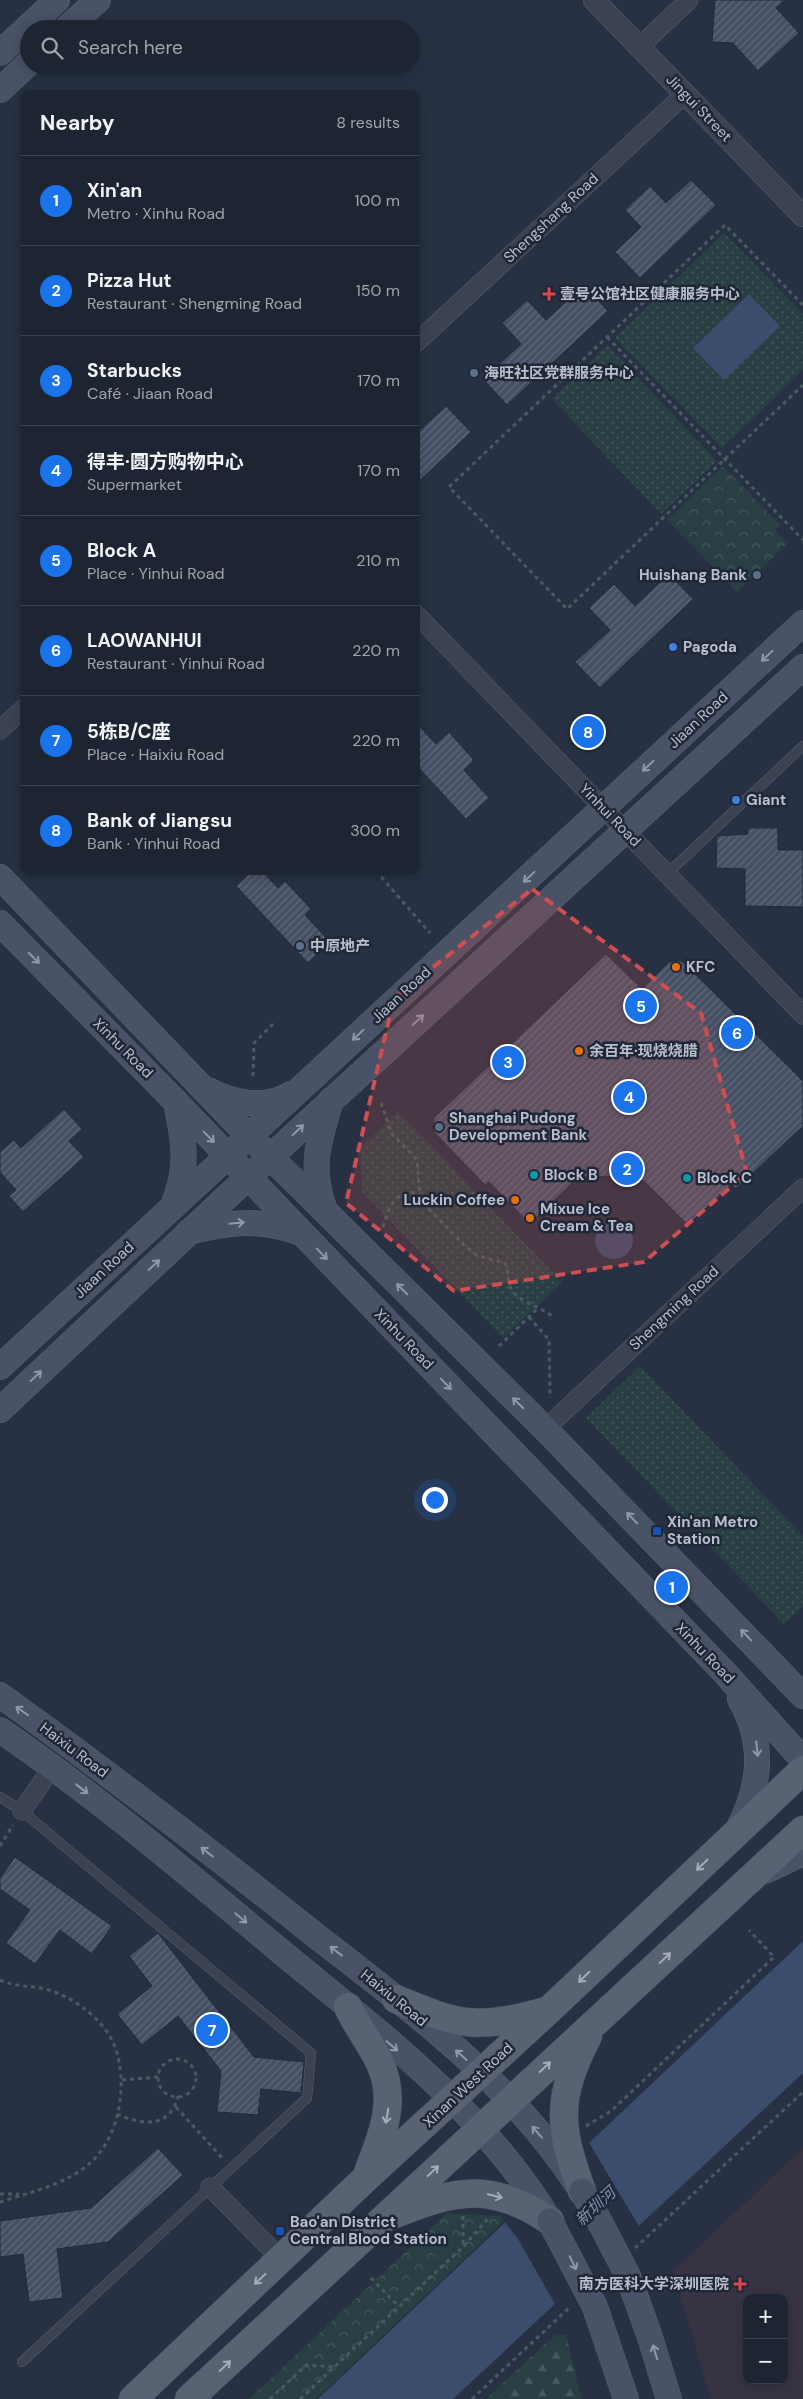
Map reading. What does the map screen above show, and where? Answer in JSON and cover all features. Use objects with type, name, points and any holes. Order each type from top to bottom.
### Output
[{"type":"main road","points":[[37,20],[58,0]]},
{"type":"main road","points":[[76,20],[98,0]]},
{"type":"main road","points":[[0,54],[20,35]]},
{"type":"main road","points":[[0,90],[20,72]]},
{"type":"main road","name":"Jiaan Road","points":[[0,1367],[803,623]]},
{"type":"main road","name":"Jiaan Road","points":[[0,1410],[331,1100],[803,666]]},
{"type":"main road","name":"Xinhu Road","points":[[0,877],[325,1214],[545,1429],[803,1696]]},
{"type":"main road","name":"Xinhu Road","points":[[0,923],[176,1102],[725,1673],[803,1760]]},
{"type":"main road","points":[[76,1001],[90,1006],[99,1002],[104,994],[99,981]]},
{"type":"main road","points":[[200,1086],[218,1096],[253,1103],[278,1100],[301,1087]]},
{"type":"main road","points":[[325,1214],[315,1179],[321,1134],[331,1100]]},
{"type":"main road","points":[[174,1205],[185,1161],[176,1102]]},
{"type":"main road","points":[[189,1232],[249,1222],[283,1226],[303,1234]]},
{"type":"main road","points":[[80,1293],[90,1288],[102,1292],[106,1302],[103,1313]]},
{"type":"main road","points":[[772,1662],[803,1681]]},
{"type":"main road","points":[[725,1673],[751,1722],[758,1758],[757,1780],[751,1802],[737,1831]]},
{"type":"main road","name":"Haixiu Road","points":[[0,1696],[69,1744],[396,1999],[480,2072],[567,2162]]},
{"type":"main road","name":"Haixiu Road","points":[[0,1730],[53,1766],[148,1841],[348,2007],[452,2098],[481,2127],[527,2199]]},
{"type":"main road","name":"Xinan West Road","points":[[133,2399],[366,2178],[549,2010],[803,1770]]},
{"type":"main road","points":[[189,2399],[509,2100],[803,1830]]},
{"type":"main road","points":[[748,1881],[777,1864],[803,1853]]},
{"type":"main road","points":[[396,1999],[442,2017],[467,2024],[512,2020],[549,2010]]},
{"type":"main road","points":[[348,2007],[379,2060],[388,2089],[387,2118],[366,2178]]},
{"type":"main road","points":[[596,2021],[573,2065],[564,2094],[563,2120],[567,2162],[628,2276],[649,2334],[668,2399]]},
{"type":"main road","points":[[382,2219],[424,2203],[460,2193],[484,2193],[527,2199],[550,2221],[594,2307],[626,2399]]},
{"type":"street","name":"Jingui Street","points":[[594,0],[803,216]]},
{"type":"street","points":[[640,46],[689,0]]},
{"type":"street","name":"Shengshang Road","points":[[420,339],[685,94]]},
{"type":"street","name":"Yinhui Road","points":[[420,618],[803,1015]]},
{"type":"street","points":[[0,730],[20,712]]},
{"type":"street","name":"Shengming Road","points":[[545,1429],[803,1188]]},
{"type":"street","points":[[22,1811],[53,1766]]},
{"type":"street","points":[[210,2187],[281,2259]]},
{"type":"lane","points":[[666,874],[803,746]]},
{"type":"lane","points":[[0,1797],[22,1811],[311,2053],[307,2098],[22,2362]]},
{"type":"path","points":[[803,305],[726,225],[449,487],[567,610],[803,385]]},
{"type":"path","points":[[607,337],[803,540]]},
{"type":"path","points":[[380,875],[430,932]]},
{"type":"path","points":[[253,1076],[254,1043],[274,1023]]},
{"type":"path","points":[[381,1103],[392,1134],[417,1160],[420,1194],[426,1206],[466,1247],[478,1256],[504,1263],[509,1271],[509,1282],[513,1292],[553,1317]]},
{"type":"path","points":[[383,1227],[393,1201],[397,1197],[412,1192],[420,1194]]},
{"type":"path","points":[[499,1346],[538,1308]]},
{"type":"path","points":[[529,1317],[549,1340],[550,1398]]},
{"type":"path","points":[[0,1846],[22,1811]]},
{"type":"path","points":[[583,2128],[611,2111],[774,1957],[749,1930]]},
{"type":"path","points":[[0,1980],[7,1983],[43,1988],[63,1995],[82,2007],[99,2021],[115,2045],[122,2080],[117,2114],[103,2150],[85,2168],[66,2178],[0,2202]]},
{"type":"path","points":[[179,2059],[190,2064],[194,2070],[196,2082],[189,2092],[178,2096],[166,2093],[162,2089],[158,2077],[162,2066],[167,2061],[179,2059]]},
{"type":"path","points":[[122,2080],[158,2077]]},
{"type":"path","points":[[117,2114],[132,2120],[147,2122],[162,2120],[170,2115],[176,2107],[178,2096]]},
{"type":"path","points":[[176,2107],[231,2168]]},
{"type":"path","points":[[0,2194],[23,2194]]},
{"type":"path","points":[[463,2209],[463,2248]]},
{"type":"path","points":[[300,2399],[463,2248],[490,2216]]},
{"type":"path","points":[[371,2278],[399,2307]]},
{"type":"path","points":[[270,2399],[306,2365],[335,2367]]},
{"type":"highlighted area","points":[[532,889],[701,1013],[747,1173],[644,1262],[454,1291],[346,1203],[394,998]]},
{"type":"shaded area","name":"南方医科大学深圳医院","points":[[803,2148],[803,2399],[711,2399],[673,2271]]},
{"type":"green space","points":[[724,233],[803,314],[803,370],[722,448],[615,338]]},
{"type":"green space","points":[[607,345],[717,461],[661,514],[552,399]]},
{"type":"green space","points":[[723,466],[780,525],[775,530],[787,544],[737,592],[667,520]]},
{"type":"green space","points":[[398,1111],[562,1282],[503,1338],[362,1192],[361,1147]]},
{"type":"green space","points":[[640,1366],[803,1536],[803,1606],[784,1624],[586,1418]]},
{"type":"green space","points":[[447,2213],[500,2216],[504,2221],[316,2399],[249,2399]]},
{"type":"green space","points":[[555,2335],[566,2335],[582,2399],[486,2399]]},
{"type":"water","points":[[749,294],[780,326],[724,380],[693,348]]},
{"type":"water","points":[[614,1221],[627,1227],[633,1240],[627,1253],[614,1259],[601,1253],[595,1240],[601,1227]]},
{"type":"water","name":"新圳河","points":[[803,1941],[803,2073],[453,2399],[318,2399]]},
{"type":"pier","points":[[588,2141],[640,2228],[556,2306],[518,2239],[504,2221]]},
{"type":"building","points":[[715,0],[785,0],[776,8],[799,33],[758,71],[733,43],[712,42]]},
{"type":"building","points":[[691,180],[716,205],[640,278],[615,252],[641,227],[625,210],[650,186],[666,203]]},
{"type":"building","points":[[584,285],[608,311],[507,405],[483,379],[521,344],[502,323],[527,300],[546,320]]},
{"type":"building","points":[[446,406],[471,432],[420,480],[420,430]]},
{"type":"building","points":[[669,574],[693,599],[600,688],[575,662],[610,630],[589,608],[614,584],[635,606]]},
{"type":"building","points":[[420,727],[436,744],[449,732],[474,760],[464,770],[489,798],[466,819],[420,769]]},
{"type":"building","points":[[748,828],[778,828],[778,850],[803,850],[803,907],[745,906],[745,869],[716,868],[717,836],[748,834]]},
{"type":"building","points":[[248,875],[266,875],[278,888],[285,881],[311,909],[305,915],[330,942],[308,963],[236,886]]},
{"type":"building","points":[[606,954],[642,989],[669,962],[678,960],[683,962],[803,1081],[803,1126],[736,1189],[731,1184],[688,1225],[645,1182],[635,1177],[588,1176],[576,1179],[530,1224],[489,1182],[485,1185],[433,1131],[434,1118]]},
{"type":"building","points":[[64,1109],[82,1129],[69,1141],[84,1157],[23,1212],[9,1196],[16,1190],[0,1172],[0,1152],[14,1140],[21,1148]]},
{"type":"building","points":[[15,1857],[112,1926],[92,1954],[60,1930],[35,1964],[6,1943],[30,1910],[0,1889],[0,1878]]},
{"type":"building","points":[[158,1933],[254,2057],[304,2062],[301,2093],[261,2089],[258,2115],[217,2112],[221,2071],[178,2016],[142,2045],[117,2014],[152,1986],[129,1956]]},
{"type":"building","points":[[158,2148],[183,2175],[108,2242],[57,2249],[63,2298],[29,2302],[23,2254],[0,2257],[0,2221],[91,2208]]},
{"type":"place","name":"壹号公馆社区健康服务中心","points":[[549,294]]},
{"type":"place","name":"海旺社区党群服务中心","points":[[474,373]]},
{"type":"place","name":"Huishang Bank","points":[[757,575]]},
{"type":"place","name":"Pagoda","points":[[673,647]]},
{"type":"place","name":"Bank of Jiangsu","points":[[588,732]]},
{"type":"place","name":"Giant","points":[[736,800]]},
{"type":"place","name":"中原地产","points":[[300,946]]},
{"type":"place","name":"KFC","points":[[676,967]]},
{"type":"place","name":"Block A","points":[[641,1006]]},
{"type":"place","name":"LAOWANHUI","points":[[737,1033]]},
{"type":"place","name":"余百年·现烧烧腊","points":[[579,1051]]},
{"type":"place","name":"Starbucks","points":[[508,1062]]},
{"type":"place","name":"得丰·圆方购物中心","points":[[629,1097]]},
{"type":"place","name":"Shanghai Pudong Development Bank","points":[[439,1127]]},
{"type":"place","name":"Pizza Hut","points":[[627,1169]]},
{"type":"place","name":"Block B","points":[[534,1175]]},
{"type":"place","name":"Block C","points":[[687,1178]]},
{"type":"place","name":"Luckin Coffee","points":[[515,1200]]},
{"type":"place","name":"Mixue Ice Cream & Tea","points":[[530,1218]]},
{"type":"place","name":"Xin'an Metro Station","points":[[657,1531]]},
{"type":"place","name":"Xin'an","points":[[672,1587]]},
{"type":"place","name":"5栋B/C座","points":[[212,2030]]},
{"type":"place","name":"Bao'an District Central Blood Station","points":[[280,2231]]},
{"type":"place","name":"南方医科大学深圳医院","points":[[740,2284]]}]
